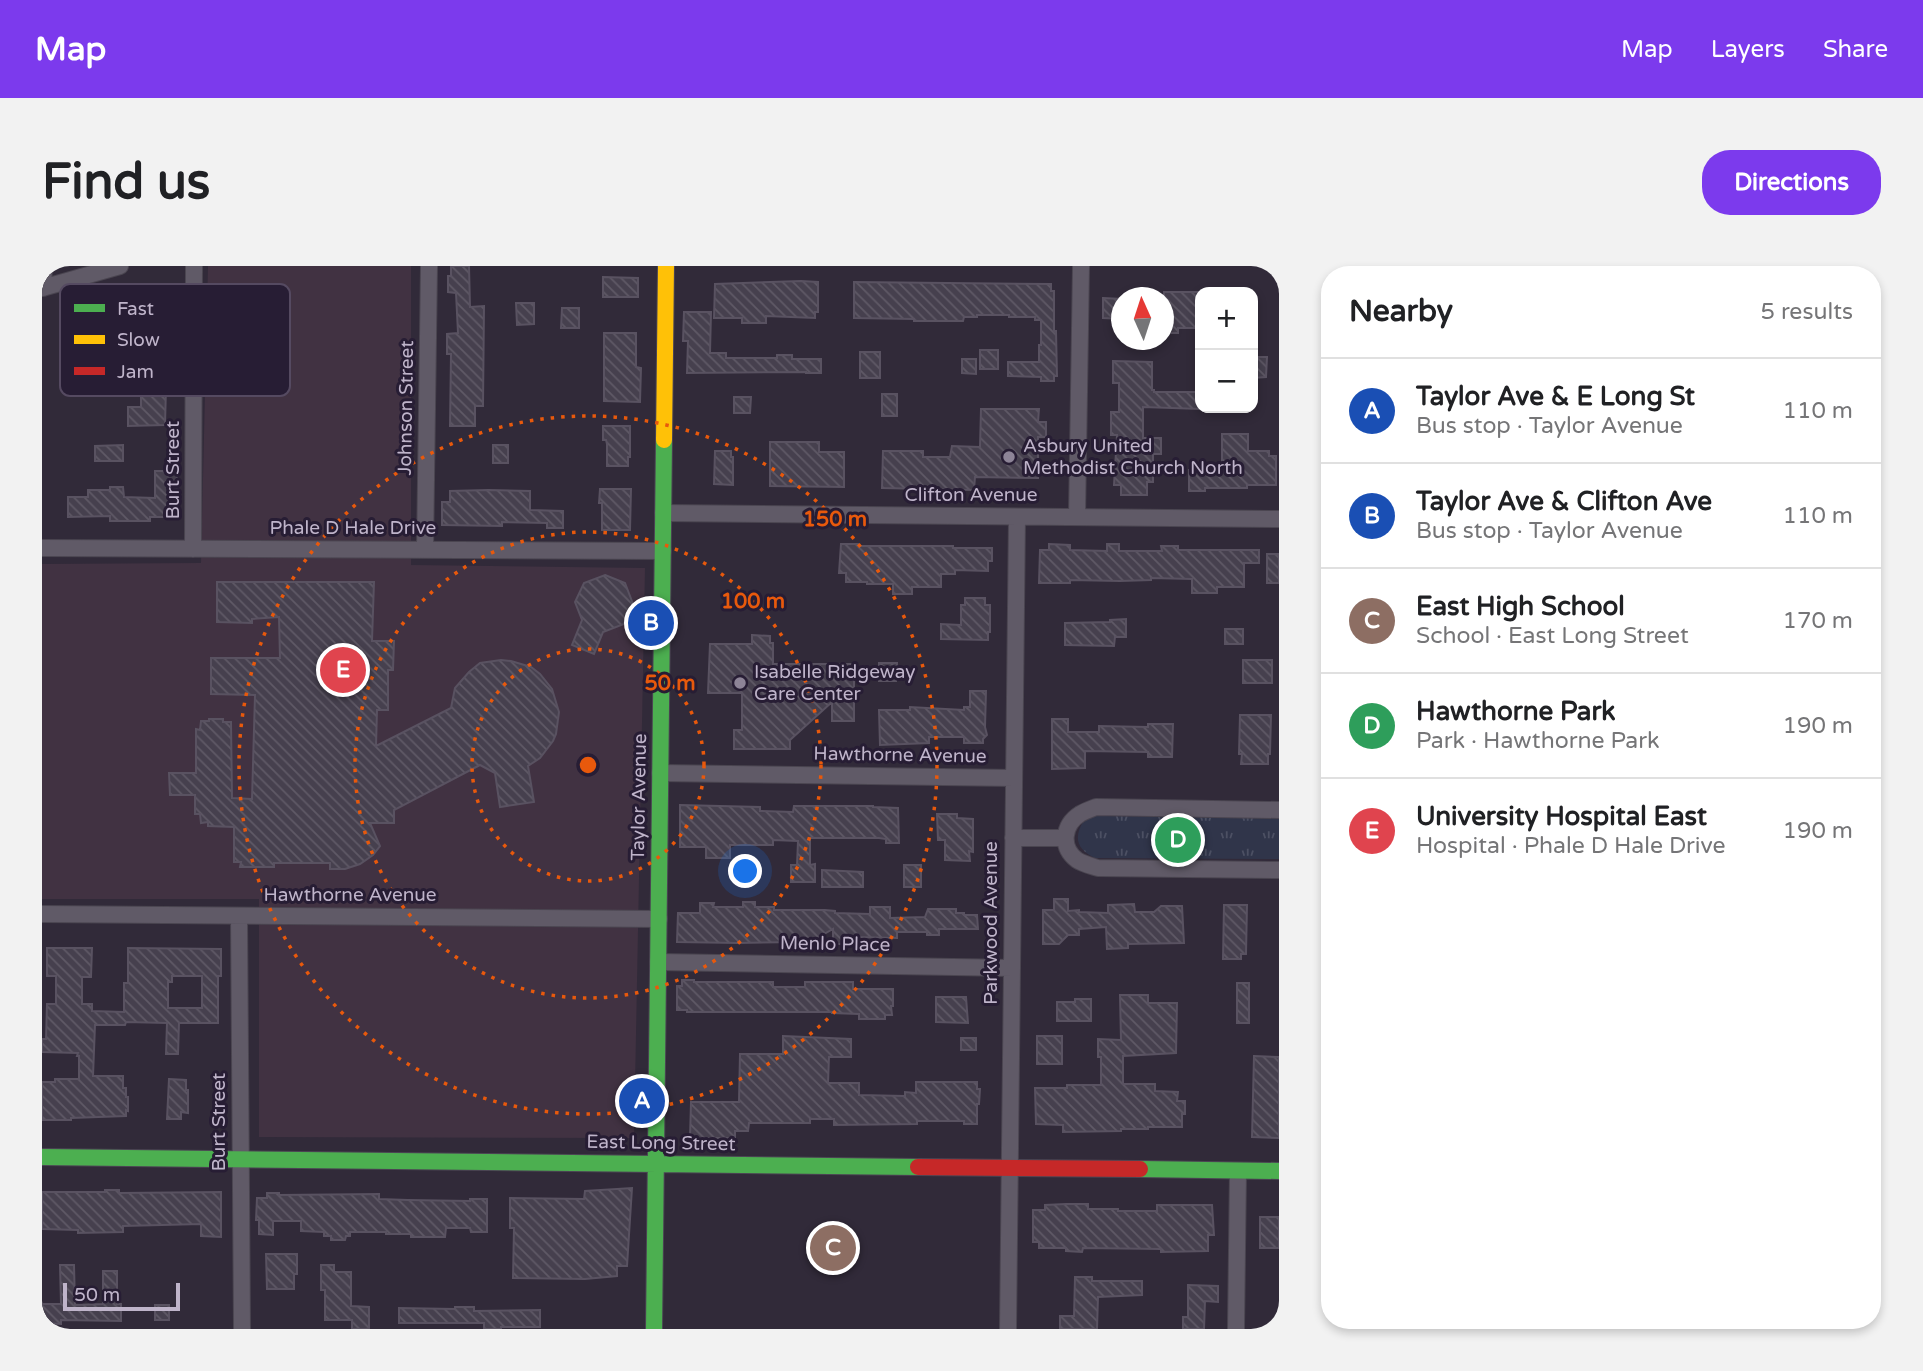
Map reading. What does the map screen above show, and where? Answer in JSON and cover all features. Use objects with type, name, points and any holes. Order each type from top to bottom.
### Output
[{"type":"street","points":[[44,266],[43,288],[120,266]]},
{"type":"street","name":"Burt Street","points":[[194,266],[194,284]]},
{"type":"street","name":"Johnson Street","points":[[425,550],[429,266]]},
{"type":"street","name":"Taylor Avenue","points":[[654,1329],[666,266]]},
{"type":"street","points":[[1077,517],[1081,266]]},
{"type":"street","name":"Burt Street","points":[[193,549],[194,396]]},
{"type":"street","name":"Clifton Avenue","points":[[663,513],[1279,519]]},
{"type":"street","name":"Parkwood Avenue","points":[[1008,1329],[1017,517]]},
{"type":"street","name":"Phale D Hale Drive","points":[[42,548],[663,551]]},
{"type":"street","name":"Hawthorne Avenue","points":[[660,773],[1014,778]]},
{"type":"street","points":[[1279,810],[1096,807],[1074,820],[1064,838],[1068,850],[1078,861],[1098,868],[1279,870]]},
{"type":"street","points":[[1013,838],[1064,838]]},
{"type":"street","name":"Hawthorne Avenue","points":[[42,914],[659,919]]},
{"type":"street","name":"Burt Street","points":[[239,916],[242,1329]]},
{"type":"street","name":"Menlo Place","points":[[658,962],[1012,968]]},
{"type":"street","name":"East Long Street","points":[[42,1157],[1279,1171]]},
{"type":"street","points":[[1236,1329],[1238,1171]]},
{"type":"shaded area","points":[[208,266],[411,266],[411,565],[645,568],[634,1138],[259,1137],[259,899],[42,899],[42,564],[201,563],[205,396],[290,396],[290,284],[208,284]]},
{"type":"green space","points":[[1095,816],[1279,818],[1279,859],[1095,858],[1081,848],[1078,834],[1083,822]]},
{"type":"building","points":[[451,266],[469,266],[470,307],[484,306],[483,406],[475,406],[475,426],[450,426],[451,354],[447,354],[447,334],[458,333],[456,293],[448,292]]},
{"type":"building","points":[[603,277],[638,278],[638,297],[603,297]]},
{"type":"building","points":[[818,282],[818,312],[815,312],[815,318],[766,316],[766,323],[742,323],[742,318],[714,318],[715,284]]},
{"type":"building","points":[[854,282],[1051,284],[1051,291],[1054,291],[1057,376],[1054,376],[1054,381],[1041,381],[1041,377],[1008,376],[1008,362],[1039,362],[1041,320],[1035,320],[1035,317],[977,315],[964,317],[963,321],[854,318]]},
{"type":"building","points":[[1174,292],[1195,292],[1195,328],[1178,328],[1178,333],[1174,333]]},
{"type":"building","points":[[1103,298],[1111,298],[1111,318],[1103,318]]},
{"type":"building","points":[[516,303],[534,303],[534,324],[517,325]]},
{"type":"building","points":[[562,308],[579,308],[579,328],[561,328]]},
{"type":"building","points":[[684,312],[711,312],[710,353],[726,353],[726,358],[777,358],[777,355],[792,355],[792,359],[821,359],[821,373],[687,373],[688,341],[683,341]]},
{"type":"building","points":[[604,333],[636,333],[636,367],[641,368],[640,402],[604,401]]},
{"type":"building","points":[[980,350],[998,350],[998,369],[980,369]]},
{"type":"building","points":[[860,352],[880,352],[880,378],[860,378]]},
{"type":"building","points":[[1258,357],[1267,357],[1266,377],[1258,378]]},
{"type":"building","points":[[962,359],[976,359],[976,374],[962,373]]},
{"type":"building","points":[[1113,361],[1152,362],[1154,392],[1195,392],[1195,409],[1143,407],[1143,438],[1161,438],[1161,454],[1153,454],[1153,482],[1147,482],[1147,495],[1121,495],[1121,485],[1114,485],[1117,435],[1111,435],[1111,412],[1119,412],[1119,383],[1113,383]]},
{"type":"building","points":[[882,394],[897,394],[897,416],[882,416]]},
{"type":"building","points":[[141,396],[166,396],[165,425],[128,426],[128,407],[141,407]]},
{"type":"building","points":[[734,397],[751,397],[750,413],[734,413]]},
{"type":"building","points":[[981,409],[1039,409],[1038,422],[1046,422],[1046,437],[1038,437],[1038,478],[975,477],[974,490],[882,488],[883,451],[923,451],[923,457],[950,457],[952,446],[980,447]]},
{"type":"building","points":[[603,426],[630,426],[628,466],[607,466],[607,444],[606,440],[603,440]]},
{"type":"building","points":[[1222,434],[1248,434],[1248,451],[1269,451],[1269,456],[1276,456],[1276,485],[1189,491],[1189,470],[1222,471]]},
{"type":"building","points":[[770,442],[819,442],[819,452],[844,452],[844,487],[770,486]]},
{"type":"building","points":[[123,445],[123,461],[95,461],[95,446]]},
{"type":"building","points":[[493,445],[508,445],[508,463],[493,463]]},
{"type":"building","points":[[715,451],[731,451],[733,485],[714,484]]},
{"type":"building","points":[[155,471],[177,471],[176,517],[150,517],[150,521],[110,521],[110,516],[68,517],[68,497],[88,497],[88,490],[123,487],[124,497],[155,498]]},
{"type":"building","points":[[600,489],[631,489],[630,530],[602,530]]},
{"type":"building","points":[[450,491],[530,491],[530,510],[563,511],[563,528],[547,528],[547,523],[502,522],[502,526],[442,525],[442,502],[450,502]]},
{"type":"building","points":[[841,544],[992,548],[992,561],[988,561],[988,571],[955,570],[955,574],[941,574],[941,587],[912,587],[912,594],[893,594],[893,584],[846,582],[846,573],[839,573]]},
{"type":"building","points":[[1049,544],[1070,545],[1070,550],[1107,551],[1107,544],[1119,544],[1119,551],[1162,551],[1161,546],[1178,546],[1178,550],[1259,550],[1259,563],[1244,563],[1244,587],[1217,587],[1217,593],[1192,593],[1192,579],[1070,580],[1070,583],[1039,583],[1040,550],[1049,550]]},
{"type":"building","points":[[1267,554],[1279,554],[1279,583],[1267,583]]},
{"type":"building","points":[[605,575],[625,583],[633,604],[624,624],[603,632],[594,654],[572,645],[582,620],[575,602],[584,583]]},
{"type":"building","points":[[217,582],[374,582],[372,641],[394,641],[393,670],[388,670],[388,710],[377,710],[376,746],[451,708],[455,688],[480,663],[501,660],[531,667],[552,689],[559,712],[553,741],[540,758],[528,766],[534,802],[500,807],[495,773],[480,765],[394,810],[394,823],[370,823],[380,846],[360,864],[345,869],[330,869],[330,863],[274,863],[274,867],[240,867],[241,862],[234,862],[234,827],[208,826],[208,822],[201,823],[200,814],[195,814],[195,795],[170,795],[169,773],[196,773],[196,729],[200,730],[201,721],[223,719],[223,722],[231,722],[232,798],[252,799],[255,695],[211,694],[211,658],[280,658],[279,617],[252,619],[252,623],[217,622]]},
{"type":"building","points":[[965,598],[985,598],[985,605],[990,605],[988,640],[941,639],[941,624],[961,625],[961,605],[965,605]]},
{"type":"building","points":[[1126,619],[1126,637],[1115,637],[1114,646],[1065,645],[1065,623]]},
{"type":"building","points":[[1225,629],[1243,629],[1243,644],[1225,644]]},
{"type":"building","name":"Isabelle Ridgeway Care Center","points":[[752,635],[770,636],[770,643],[773,643],[773,664],[854,664],[854,721],[832,721],[832,702],[790,740],[790,749],[734,749],[734,730],[742,730],[742,693],[708,693],[710,644],[752,644]]},
{"type":"building","points":[[1243,660],[1272,660],[1272,683],[1243,683]]},
{"type":"building","points":[[879,663],[897,663],[896,681],[879,681]]},
{"type":"building","points":[[970,691],[986,691],[987,735],[983,743],[964,743],[964,737],[929,737],[929,743],[880,745],[879,710],[910,710],[910,707],[964,710],[964,707],[970,707]]},
{"type":"building","points":[[1240,715],[1271,715],[1268,764],[1241,764]]},
{"type":"building","points":[[1052,719],[1068,719],[1068,732],[1099,732],[1099,726],[1148,727],[1148,724],[1173,724],[1172,757],[1148,757],[1148,752],[1085,751],[1085,768],[1052,769]]},
{"type":"building","points":[[680,805],[760,807],[760,811],[793,812],[794,806],[898,808],[899,843],[886,843],[886,839],[879,838],[810,838],[810,865],[815,864],[815,882],[791,882],[791,865],[797,865],[798,841],[773,840],[773,845],[730,845],[730,858],[706,858],[706,847],[680,847]]},
{"type":"building","points":[[937,814],[957,814],[957,818],[973,819],[973,852],[969,851],[970,861],[945,860],[945,840],[938,840]]},
{"type":"building","points":[[904,865],[921,865],[921,887],[904,887]]},
{"type":"building","points":[[822,870],[863,872],[863,887],[822,887]]},
{"type":"building","points":[[1054,899],[1068,899],[1068,911],[1079,912],[1108,913],[1108,905],[1134,904],[1135,912],[1154,912],[1161,906],[1182,906],[1184,943],[1128,944],[1128,948],[1107,949],[1106,927],[1079,929],[1079,935],[1068,935],[1059,944],[1043,944],[1043,910],[1054,910]]},
{"type":"building","points":[[743,902],[755,902],[755,907],[774,907],[774,910],[825,910],[835,913],[870,914],[870,907],[890,907],[890,918],[925,917],[928,909],[956,909],[956,913],[977,915],[978,929],[939,929],[939,935],[927,935],[927,932],[897,932],[897,938],[853,937],[853,944],[833,944],[833,929],[817,938],[798,938],[798,942],[677,942],[678,913],[700,913],[700,903],[714,903],[713,907],[743,907]]},
{"type":"building","points":[[1224,905],[1247,905],[1246,954],[1241,954],[1241,959],[1223,959]]},
{"type":"building","points":[[47,948],[92,948],[91,977],[82,977],[82,1004],[92,1004],[92,1011],[124,1012],[124,983],[128,983],[128,948],[221,949],[218,1023],[179,1023],[178,1054],[166,1054],[167,1023],[126,1022],[125,1025],[95,1025],[93,1076],[123,1076],[123,1088],[126,1088],[128,1097],[126,1116],[42,1120],[42,1082],[79,1079],[78,1053],[42,1052],[42,1039],[46,1039],[47,1004],[56,1004],[56,976],[47,976]],"holes":[[[172,976],[202,976],[202,1008],[168,1008],[168,982],[172,982]]]},
{"type":"building","points":[[682,980],[773,982],[773,987],[805,987],[805,982],[853,982],[853,989],[893,989],[892,1015],[885,1015],[885,1019],[859,1019],[859,1014],[832,1012],[687,1012],[677,1010],[677,986],[682,986]]},
{"type":"building","points":[[1237,983],[1249,983],[1249,1023],[1237,1023]]},
{"type":"building","points":[[1120,995],[1148,995],[1148,1003],[1177,1003],[1176,1053],[1123,1056],[1123,1084],[1155,1084],[1155,1091],[1178,1092],[1177,1101],[1185,1101],[1182,1127],[1063,1132],[1063,1125],[1036,1124],[1035,1088],[1101,1085],[1098,1039],[1121,1040]]},
{"type":"building","points":[[936,997],[966,997],[968,1023],[936,1022]]},
{"type":"building","points":[[1075,999],[1091,999],[1091,1021],[1057,1021],[1057,1002],[1075,1002]]},
{"type":"building","points":[[783,1036],[851,1039],[851,1057],[829,1057],[828,1083],[859,1083],[859,1095],[905,1096],[905,1092],[916,1093],[916,1082],[977,1082],[977,1089],[980,1089],[977,1124],[964,1124],[964,1121],[917,1121],[917,1124],[834,1125],[834,1119],[810,1119],[810,1123],[749,1123],[748,1131],[735,1131],[735,1138],[690,1138],[691,1102],[739,1102],[740,1054],[783,1054]]},
{"type":"building","points":[[1037,1036],[1062,1036],[1062,1064],[1037,1064]]},
{"type":"building","points":[[961,1038],[976,1038],[976,1050],[961,1050]]},
{"type":"building","points":[[1254,1056],[1279,1057],[1279,1138],[1252,1137]]},
{"type":"building","points":[[169,1079],[186,1080],[188,1113],[181,1112],[181,1119],[167,1119]]},
{"type":"building","points":[[632,1188],[627,1266],[617,1266],[617,1276],[585,1279],[513,1278],[514,1228],[510,1228],[510,1198],[584,1199],[585,1191]]},
{"type":"building","points":[[119,1190],[119,1193],[221,1192],[221,1237],[201,1236],[201,1224],[123,1226],[123,1232],[78,1233],[78,1230],[42,1229],[42,1192]]},
{"type":"building","points":[[267,1193],[379,1194],[379,1199],[408,1200],[487,1199],[487,1232],[471,1232],[470,1228],[446,1228],[445,1237],[411,1237],[411,1234],[350,1232],[350,1236],[346,1236],[345,1240],[331,1240],[331,1236],[324,1236],[324,1232],[301,1231],[301,1221],[273,1221],[273,1235],[259,1234],[259,1220],[256,1220],[257,1198],[267,1198]]},
{"type":"building","points":[[1088,1204],[1088,1209],[1118,1211],[1157,1211],[1157,1205],[1212,1205],[1214,1235],[1208,1235],[1208,1251],[1161,1252],[1161,1249],[1083,1248],[1082,1252],[1066,1251],[1066,1248],[1039,1248],[1039,1242],[1033,1242],[1033,1210],[1045,1210],[1045,1205]]},
{"type":"building","points":[[1260,1217],[1279,1217],[1279,1248],[1260,1248]]},
{"type":"building","points":[[266,1254],[297,1254],[294,1289],[267,1289]]},
{"type":"building","points":[[60,1265],[74,1265],[75,1305],[103,1304],[103,1271],[117,1271],[117,1304],[121,1304],[121,1321],[61,1320],[61,1324],[42,1323],[42,1304],[61,1304]]},
{"type":"building","points":[[321,1265],[334,1265],[334,1272],[351,1272],[351,1306],[369,1307],[369,1329],[352,1329],[352,1320],[325,1320],[325,1290],[321,1290]]},
{"type":"building","points":[[1075,1277],[1092,1277],[1092,1281],[1142,1281],[1142,1295],[1098,1297],[1097,1329],[1060,1329],[1060,1316],[1074,1316]]},
{"type":"building","points":[[1188,1285],[1218,1286],[1218,1302],[1205,1301],[1204,1329],[1183,1329],[1183,1317],[1188,1317]]},
{"type":"building","points":[[155,1305],[169,1305],[169,1320],[155,1320]]},
{"type":"building","points":[[474,1307],[474,1311],[540,1310],[540,1327],[484,1329],[484,1323],[399,1323],[399,1308]]},
{"type":"traffic: fast","points":[[654,1329],[664,440]]},
{"type":"traffic: fast","points":[[42,1157],[918,1167]]},
{"type":"traffic: fast","points":[[1140,1169],[1279,1171]]},
{"type":"traffic: slow","points":[[664,440],[666,266]]},
{"type":"traffic: jam","points":[[918,1167],[1140,1169]]},
{"type":"place","name":"Asbury United Methodist Church North","points":[[1009,457]]},
{"type":"place","name":"Taylor Ave & Clifton Ave","points":[[651,623]]},
{"type":"place","name":"University Hospital East","points":[[343,670]]},
{"type":"place","name":"Isabelle Ridgeway Care Center","points":[[740,683]]},
{"type":"place","name":"Hawthorne Park","points":[[1178,840]]},
{"type":"place","name":"Taylor Ave & E Long St","points":[[642,1101]]},
{"type":"place","name":"East High School","points":[[833,1248]]}]
